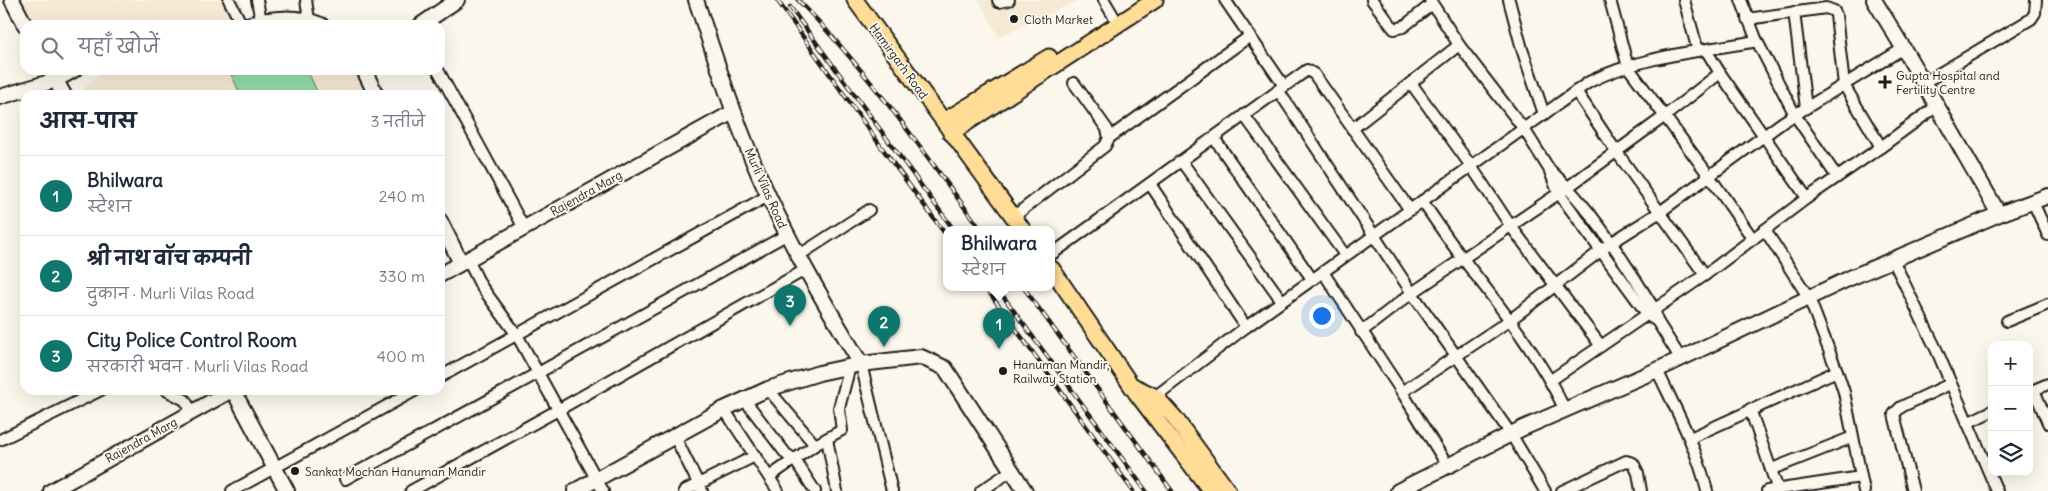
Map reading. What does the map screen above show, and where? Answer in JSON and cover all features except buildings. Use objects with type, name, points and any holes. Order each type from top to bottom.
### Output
[{"type":"main road","name":"Hamirgarh Road","points":[[855,0],[1020,226]]},
{"type":"main road","points":[[948,127],[1142,0]]},
{"type":"main road","points":[[948,127],[1155,0]]},
{"type":"main road","points":[[1055,273],[1131,385],[1174,417],[1228,491]]},
{"type":"main road","points":[[1151,400],[1211,491]]},
{"type":"street","points":[[12,0],[22,20]]},
{"type":"street","points":[[229,0],[239,20]]},
{"type":"street","points":[[254,20],[257,0]]},
{"type":"street","points":[[306,0],[314,20]]},
{"type":"street","points":[[428,20],[457,0]]},
{"type":"street","name":"Murli Vilas Road","points":[[696,0],[733,112],[768,196],[855,365]]},
{"type":"street","points":[[998,0],[999,2],[1010,0]]},
{"type":"street","points":[[1104,0],[1114,17]]},
{"type":"street","points":[[1225,0],[1250,36],[1374,235],[1412,293],[1511,434],[1545,491]]},
{"type":"street","points":[[1372,0],[1394,30],[1403,27],[1431,2],[1460,45],[1524,129],[1549,169],[1558,192],[1600,252],[1653,315]]},
{"type":"street","points":[[1509,0],[1522,49],[1544,114]]},
{"type":"street","points":[[1610,0],[1628,67],[1710,177],[1753,239]]},
{"type":"street","points":[[1684,0],[1702,50],[1807,198]]},
{"type":"street","points":[[1741,0],[1757,41],[1796,115],[1837,177]]},
{"type":"street","points":[[1874,0],[1925,82],[1999,214]]},
{"type":"street","points":[[1925,82],[2031,19],[2035,14],[2036,0]]},
{"type":"street","points":[[1747,18],[1826,8],[1834,11],[1844,85],[1882,147]]},
{"type":"street","points":[[1794,12],[1806,108]]},
{"type":"street","points":[[1013,217],[1105,146],[1109,138],[1250,36]]},
{"type":"street","points":[[1151,400],[1246,327],[1345,255],[1589,82],[1603,75],[1628,67],[1702,50],[1757,41]]},
{"type":"street","points":[[1352,129],[1460,45]]},
{"type":"street","points":[[1402,392],[1510,320],[1611,243],[1660,212],[1764,136],[1904,48]]},
{"type":"street","points":[[1055,252],[1307,70],[1314,74],[1410,210]]},
{"type":"street","points":[[1361,332],[1412,293],[1568,187],[1720,73]]},
{"type":"street","points":[[0,97],[53,75],[61,90]]},
{"type":"street","points":[[366,75],[374,90]]},
{"type":"street","points":[[441,75],[524,228]]},
{"type":"street","points":[[1074,83],[1107,129],[1109,138]]},
{"type":"street","points":[[1411,83],[1471,166],[1510,225],[1602,346]]},
{"type":"street","points":[[1576,92],[1705,275]]},
{"type":"street","points":[[1551,380],[1653,315],[1807,198],[1882,147],[1937,106]]},
{"type":"street","name":"Rajendra Marg","points":[[445,272],[733,112]]},
{"type":"street","points":[[1244,116],[1345,255]]},
{"type":"street","points":[[1214,138],[1312,279]]},
{"type":"street","points":[[1182,162],[1282,301]]},
{"type":"street","points":[[1549,169],[1568,187],[1611,243],[1681,359]]},
{"type":"street","points":[[1150,184],[1246,327]]},
{"type":"street","points":[[445,374],[768,196]]},
{"type":"street","points":[[1405,489],[1447,465],[1511,434],[1657,370],[1892,260],[1999,214],[2048,196]]},
{"type":"street","points":[[1422,201],[1462,258],[1510,320],[1551,380],[1565,410]]},
{"type":"street","points":[[2033,202],[2048,235]]},
{"type":"street","points":[[798,256],[869,210]]},
{"type":"street","points":[[445,230],[464,262],[517,335],[600,485]]},
{"type":"street","points":[[1765,230],[1809,298],[1837,371],[1844,392],[1864,491]]},
{"type":"street","points":[[346,479],[788,234]]},
{"type":"street","points":[[1892,260],[1936,351],[1996,491]]},
{"type":"street","points":[[411,491],[805,270]]},
{"type":"street","points":[[1323,272],[1402,392],[1447,465]]},
{"type":"street","points":[[2006,321],[2048,304]]},
{"type":"street","points":[[575,491],[600,485],[675,437],[724,409],[768,389],[819,373],[855,365],[922,357],[945,368],[1025,491]]},
{"type":"street","points":[[769,476],[815,445],[842,430],[839,408],[855,365]]},
{"type":"street","points":[[855,365],[892,491]]},
{"type":"street","points":[[1657,370],[1702,467],[1707,491]]},
{"type":"street","points":[[1690,438],[1750,409],[1837,371]]},
{"type":"street","points":[[1913,491],[1894,414],[1901,407],[1950,384]]},
{"type":"street","points":[[2033,391],[2048,384]]},
{"type":"street","points":[[768,389],[815,445]]},
{"type":"street","points":[[2033,393],[2048,423]]},
{"type":"street","points":[[0,440],[91,395]]},
{"type":"street","points":[[176,395],[185,400],[192,412]]},
{"type":"street","name":"Rajendra Marg","points":[[51,491],[223,395]]},
{"type":"street","points":[[235,395],[287,491]]},
{"type":"street","points":[[232,491],[407,395]]},
{"type":"street","points":[[744,399],[786,454],[795,460],[814,491]]},
{"type":"street","points":[[724,409],[778,491]]},
{"type":"street","points":[[1750,409],[1778,490]]},
{"type":"street","points":[[1967,423],[1988,412]]},
{"type":"street","points":[[675,437],[700,487]]},
{"type":"street","points":[[1772,469],[1853,437]]},
{"type":"street","points":[[827,439],[837,491]]},
{"type":"street","points":[[684,491],[700,487],[755,456]]},
{"type":"street","points":[[1562,491],[1626,461],[1633,463],[1638,473],[1641,491]]},
{"type":"street","points":[[981,491],[1011,471]]},
{"type":"street","points":[[1767,491],[1861,477]]},
{"type":"shaded area","points":[[22,0],[241,0],[244,14],[216,20],[33,20]]},
{"type":"shaded area","name":"Cloth Market","points":[[979,0],[1079,0],[999,37]]},
{"type":"shaded area","points":[[363,75],[372,90],[83,90],[96,76]]},
{"type":"green space","points":[[231,75],[309,75],[317,90],[238,90]]},
{"type":"railway","points":[[777,0],[943,231]]},
{"type":"railway","points":[[798,0],[848,54],[916,141],[978,226]]},
{"type":"railway","points":[[790,7],[951,226]]},
{"type":"railway","points":[[988,291],[1133,491]]},
{"type":"railway","points":[[999,291],[1146,491]]},
{"type":"railway","points":[[1026,291],[1172,491]]},
{"type":"place","name":"Cloth Market","points":[[1014,19]]},
{"type":"place","name":"Gupta Hospital and Fertility Centre","points":[[1885,82]]},
{"type":"place","name":"City Police Control Room","points":[[790,326]]},
{"type":"place","name":"श्री नाथ वॉच कम्पनी","points":[[884,347]]},
{"type":"place","name":"Bhilwara","points":[[999,349]]},
{"type":"place","name":"Hanuman Mandir, Railway Station","points":[[1003,371]]},
{"type":"place","name":"Sankat Mochan Hanuman Mandir","points":[[295,471]]}]
